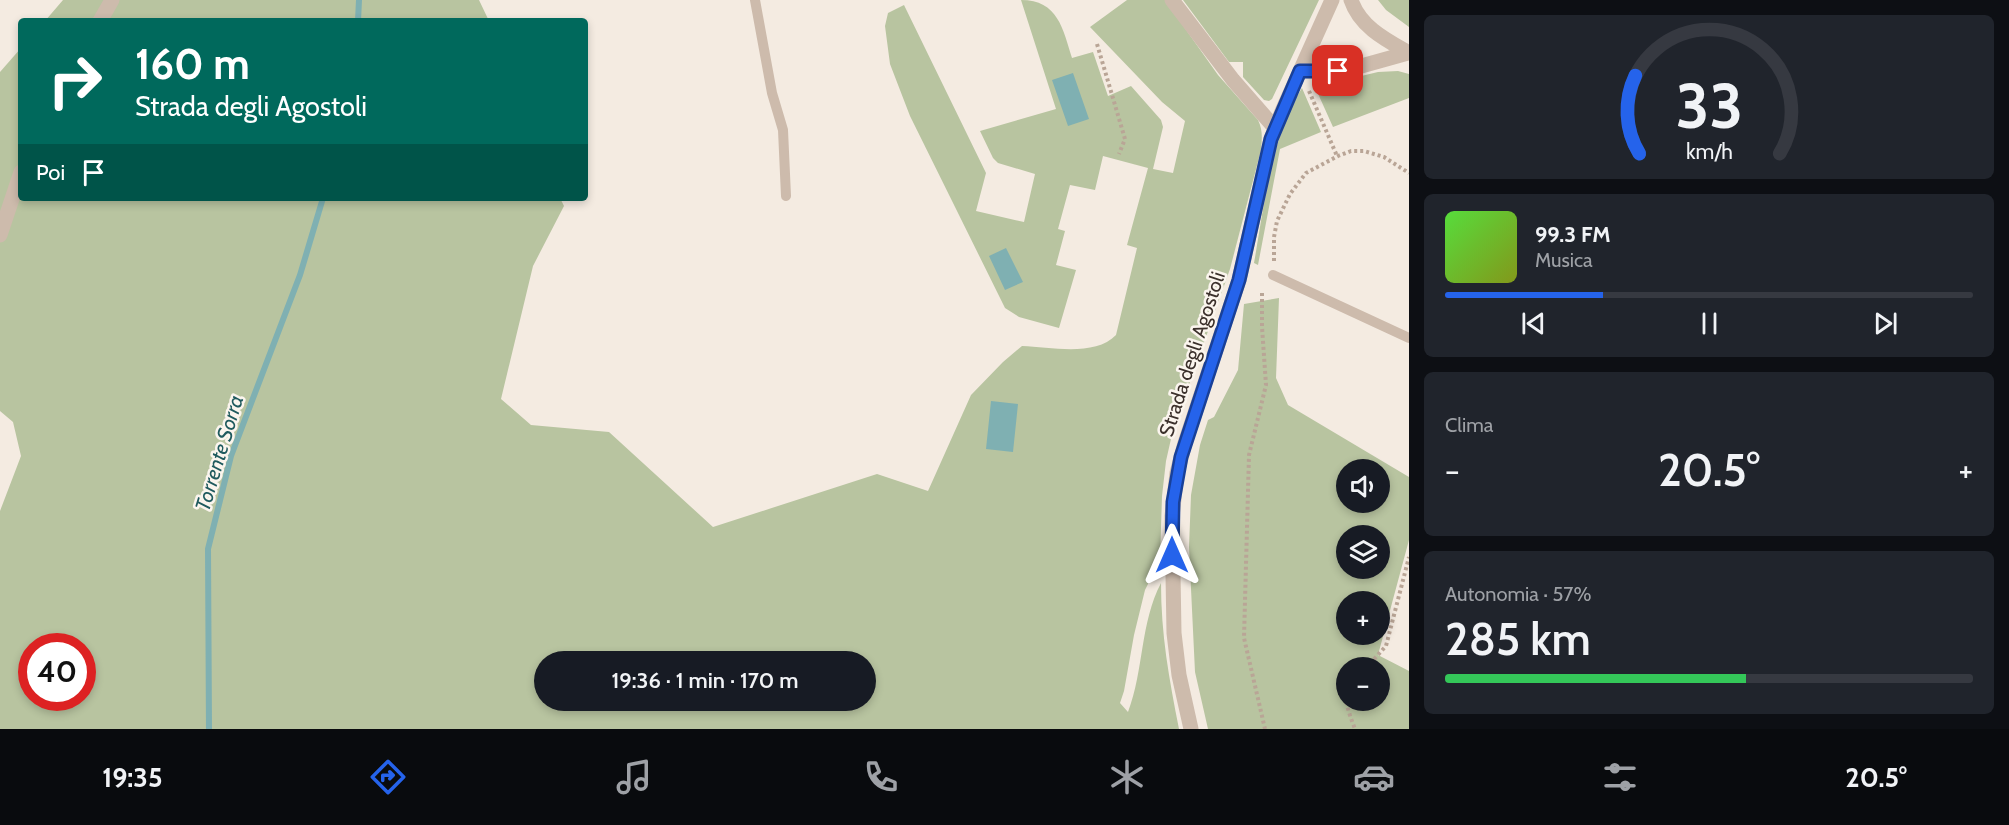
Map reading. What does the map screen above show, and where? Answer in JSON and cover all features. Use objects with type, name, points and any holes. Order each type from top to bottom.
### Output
[{"type":"street","points":[[102,18],[112,0]]},
{"type":"street","points":[[1172,0],[1233,80],[1275,128]]},
{"type":"street","name":"Strada degli Agostoli","points":[[1191,729],[1179,675],[1174,633],[1173,502],[1183,450],[1243,264],[1275,128],[1332,0]]},
{"type":"street","points":[[1351,0],[1354,10],[1364,23],[1409,53]]},
{"type":"street","points":[[1300,71],[1347,70],[1409,53]]},
{"type":"street","points":[[0,235],[18,181]]},
{"type":"lane","points":[[755,0],[772,93],[783,130],[786,196]]},
{"type":"lane","points":[[1273,275],[1409,338]]},
{"type":"path","points":[[1097,44],[1125,139],[1119,154]]},
{"type":"path","points":[[1307,86],[1338,156]]},
{"type":"path","points":[[1265,729],[1244,638],[1248,455],[1266,385],[1262,293],[1273,275],[1274,237],[1278,221],[1290,194],[1306,173],[1351,150],[1384,157],[1409,173]]},
{"type":"path","points":[[1234,294],[1246,297],[1262,293]]},
{"type":"path","points":[[1376,657],[1386,646],[1409,556]]},
{"type":"path","points":[[1349,711],[1355,729]]},
{"type":"green space","points":[[63,0],[479,0],[488,18],[48,18]]},
{"type":"green space","points":[[1021,0],[1033,1],[1051,11],[1062,27],[1072,58],[1093,52],[1108,96],[1131,86],[1161,120],[1163,127],[1153,169],[1173,173],[1185,121],[1162,102],[1090,27],[1127,0],[1165,0],[1218,75],[1258,120],[1261,127],[1261,150],[1230,269],[1173,430],[1166,461],[1162,496],[1160,560],[1145,590],[1120,703],[1128,712],[1137,680],[1149,614],[1161,583],[1166,656],[1179,729],[0,729],[0,511],[21,456],[13,422],[0,411],[0,72],[18,51],[18,201],[562,201],[564,206],[533,266],[501,399],[531,425],[609,432],[713,527],[877,474],[928,491],[971,395],[1022,346],[1059,349],[1085,348],[1107,342],[1116,335],[1137,248],[1127,245],[1148,168],[1103,156],[1095,190],[1070,185],[1058,229],[1065,231],[1056,265],[1076,270],[1059,328],[1019,317],[1005,308],[910,116],[890,64],[885,26],[888,13],[904,5],[986,173],[976,211],[1024,222],[1035,174],[998,163],[993,158],[980,131],[1056,109]]},
{"type":"green space","points":[[1183,0],[1319,0],[1272,99],[1269,101],[1264,100],[1243,77],[1243,62],[1229,62]]},
{"type":"green space","points":[[1378,0],[1409,0],[1409,27],[1386,10]]},
{"type":"green space","points":[[1398,71],[1409,74],[1409,98],[1333,127],[1315,87],[1378,72]]},
{"type":"green space","points":[[1302,88],[1321,132],[1280,149],[1258,265],[1254,263],[1270,172],[1283,127]]},
{"type":"green space","points":[[1279,298],[1276,378],[1288,405],[1379,459],[1336,459],[1336,513],[1390,513],[1390,466],[1409,477],[1409,540],[1390,610],[1390,591],[1336,591],[1336,645],[1381,645],[1378,655],[1382,657],[1336,657],[1336,711],[1390,711],[1390,661],[1409,671],[1409,729],[1208,729],[1195,672],[1189,547],[1191,495],[1200,445],[1208,420],[1214,417],[1238,370],[1244,304]]},
{"type":"water","points":[[1073,73],[1089,119],[1068,126],[1052,80]]},
{"type":"water","points":[[1006,248],[1023,282],[1005,290],[989,256]]},
{"type":"water","points":[[991,401],[1018,404],[1013,452],[986,449]]},
{"type":"waterway","name":"Torrente Sorra","points":[[358,18],[359,0]]},
{"type":"waterway","name":"Torrente Sorra","points":[[209,729],[208,549],[231,456],[300,275],[322,201]]},
{"type":"route","points":[[1172,555],[1172,516],[1177,473],[1239,280],[1271,139],[1300,71],[1338,71]]}]
